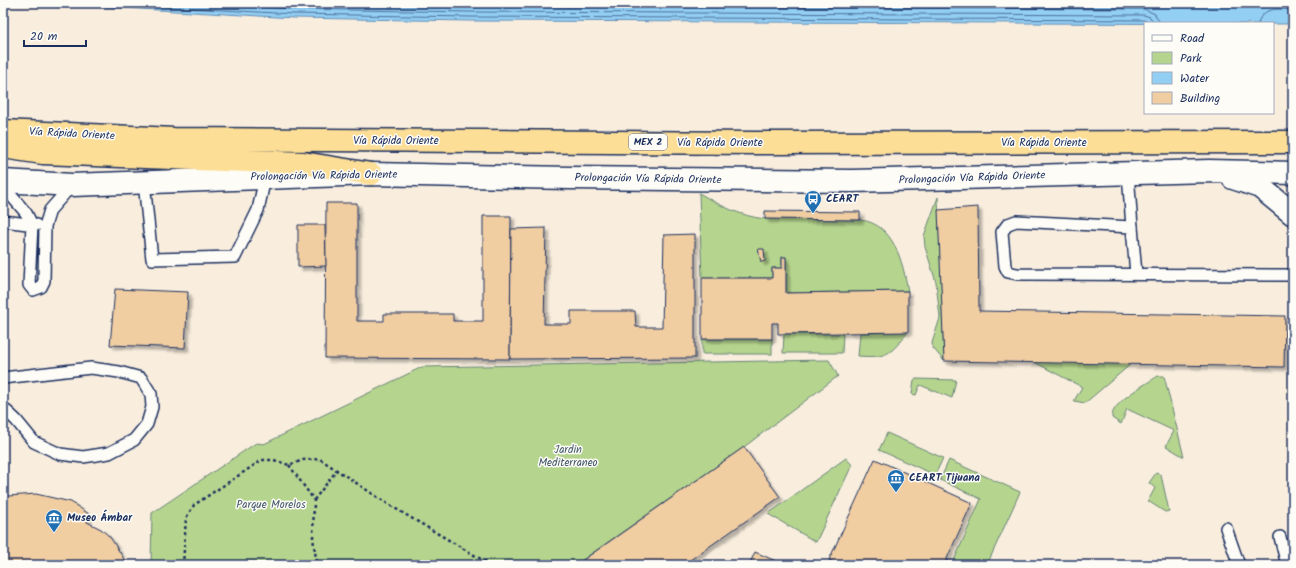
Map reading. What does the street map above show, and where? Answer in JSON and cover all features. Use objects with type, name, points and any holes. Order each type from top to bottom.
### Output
[{"type":"highway","name":"Vía Rápida Oriente","points":[[3,131],[190,139],[756,143],[1293,142]]},
{"type":"highway","points":[[3,148],[43,153],[303,163],[371,174]]},
{"type":"main road","name":"Prolongación Vía Rápida Oriente","points":[[3,182],[72,185],[371,174],[852,181],[1209,171],[1293,173]]},
{"type":"main road","points":[[1209,171],[1244,180],[1260,188],[1293,214]]},
{"type":"lane","points":[[1128,173],[1136,274]]},
{"type":"lane","points":[[144,182],[152,259],[235,257],[258,210],[265,178]]},
{"type":"lane","points":[[3,186],[26,213],[32,225],[29,285],[33,290],[41,287],[44,281],[45,226],[50,210],[72,185]]},
{"type":"lane","points":[[3,221],[45,226]]},
{"type":"lane","points":[[1132,227],[1016,221],[1008,224],[1002,232],[1005,266],[1008,272],[1017,274],[1293,275]]},
{"type":"lane","points":[[3,378],[91,368],[119,372],[141,378],[151,394],[152,407],[147,424],[134,440],[109,453],[83,457],[60,454],[34,442],[16,420],[3,408]]},
{"type":"lane","points":[[1226,528],[1239,565]]},
{"type":"lane","points":[[1280,537],[1287,565]]},
{"type":"path","points":[[289,465],[302,460],[320,459],[391,506],[491,565]]},
{"type":"path","points":[[183,565],[186,518],[194,504],[262,460],[274,460],[289,465],[314,500]]},
{"type":"path","points":[[317,565],[313,538],[314,500],[337,470]]},
{"type":"green space","points":[[699,193],[731,210],[756,218],[860,220],[872,223],[881,228],[889,236],[895,246],[900,257],[908,291],[786,293],[786,257],[782,258],[782,268],[772,268],[772,278],[702,278]]},
{"type":"green space","points":[[938,197],[944,361],[933,348],[932,343],[940,318],[936,282],[925,247],[924,236]]},
{"type":"green space","points":[[908,332],[897,346],[887,353],[876,356],[858,356],[860,333]]},
{"type":"green space","points":[[784,334],[843,334],[842,353],[783,353]]},
{"type":"green space","points":[[702,339],[772,339],[772,354],[702,354]]},
{"type":"green space","name":"Jardin Mediterraneo","points":[[829,360],[838,376],[744,447],[578,563],[581,565],[151,565],[152,513],[256,443],[264,444],[422,367]]},
{"type":"green space","points":[[1034,362],[1131,364],[1085,403],[1074,401],[1082,387]]},
{"type":"green space","points":[[1158,376],[1164,376],[1184,457],[1166,446],[1174,431],[1127,409],[1121,424],[1112,418],[1113,412],[1123,400]]},
{"type":"green space","points":[[914,380],[956,380],[952,398],[920,385],[916,395],[912,394]]},
{"type":"green space","points":[[887,433],[943,458],[935,475],[879,450]]},
{"type":"green space","points":[[846,458],[852,465],[816,542],[768,514]]},
{"type":"green space","points":[[949,460],[1020,492],[987,565],[952,565],[981,499],[940,480]]},
{"type":"green space","points":[[1156,473],[1161,475],[1169,511],[1165,512],[1148,501],[1155,488],[1149,483]]},
{"type":"water","points":[[39,3],[1293,3],[1293,24],[1274,24],[1274,22],[1144,22],[1144,23],[470,21],[293,18]]},
{"type":"building","points":[[326,203],[357,203],[357,321],[384,321],[384,314],[453,314],[453,321],[483,321],[483,216],[511,216],[510,359],[325,358]]},
{"type":"building","points":[[978,207],[979,311],[1285,316],[1284,367],[944,361],[938,210]]},
{"type":"building","points":[[765,211],[860,212],[860,220],[765,219]]},
{"type":"building","points":[[298,225],[325,225],[326,266],[298,267]]},
{"type":"building","points":[[546,228],[544,324],[571,324],[571,311],[635,311],[636,327],[662,327],[664,235],[695,234],[695,358],[510,359],[511,229]]},
{"type":"building","points":[[758,249],[764,249],[765,261],[761,262]]},
{"type":"building","points":[[782,257],[786,257],[786,293],[908,291],[908,332],[778,334],[778,323],[772,323],[772,339],[702,339],[702,278],[772,278],[772,268],[782,268]]},
{"type":"building","points":[[115,289],[188,292],[185,348],[110,345]]},
{"type":"building","points":[[744,447],[780,497],[683,565],[576,565]]},
{"type":"building","points":[[875,459],[972,503],[944,565],[840,565],[829,560]]},
{"type":"building","name":"Museo Ámbar","points":[[36,494],[71,502],[89,514],[87,522],[101,529],[110,537],[128,565],[3,565],[3,498],[8,496]]},
{"type":"building","points":[[755,552],[785,565],[749,565]]},
{"type":"place","name":"CEART","points":[[813,214]]},
{"type":"place","name":"CEART Tijuana","points":[[896,493]]},
{"type":"place","name":"Museo Ámbar","points":[[54,533]]},
{"type":"park label","name":"Parque Morelos","points":[[271,505]]}]
